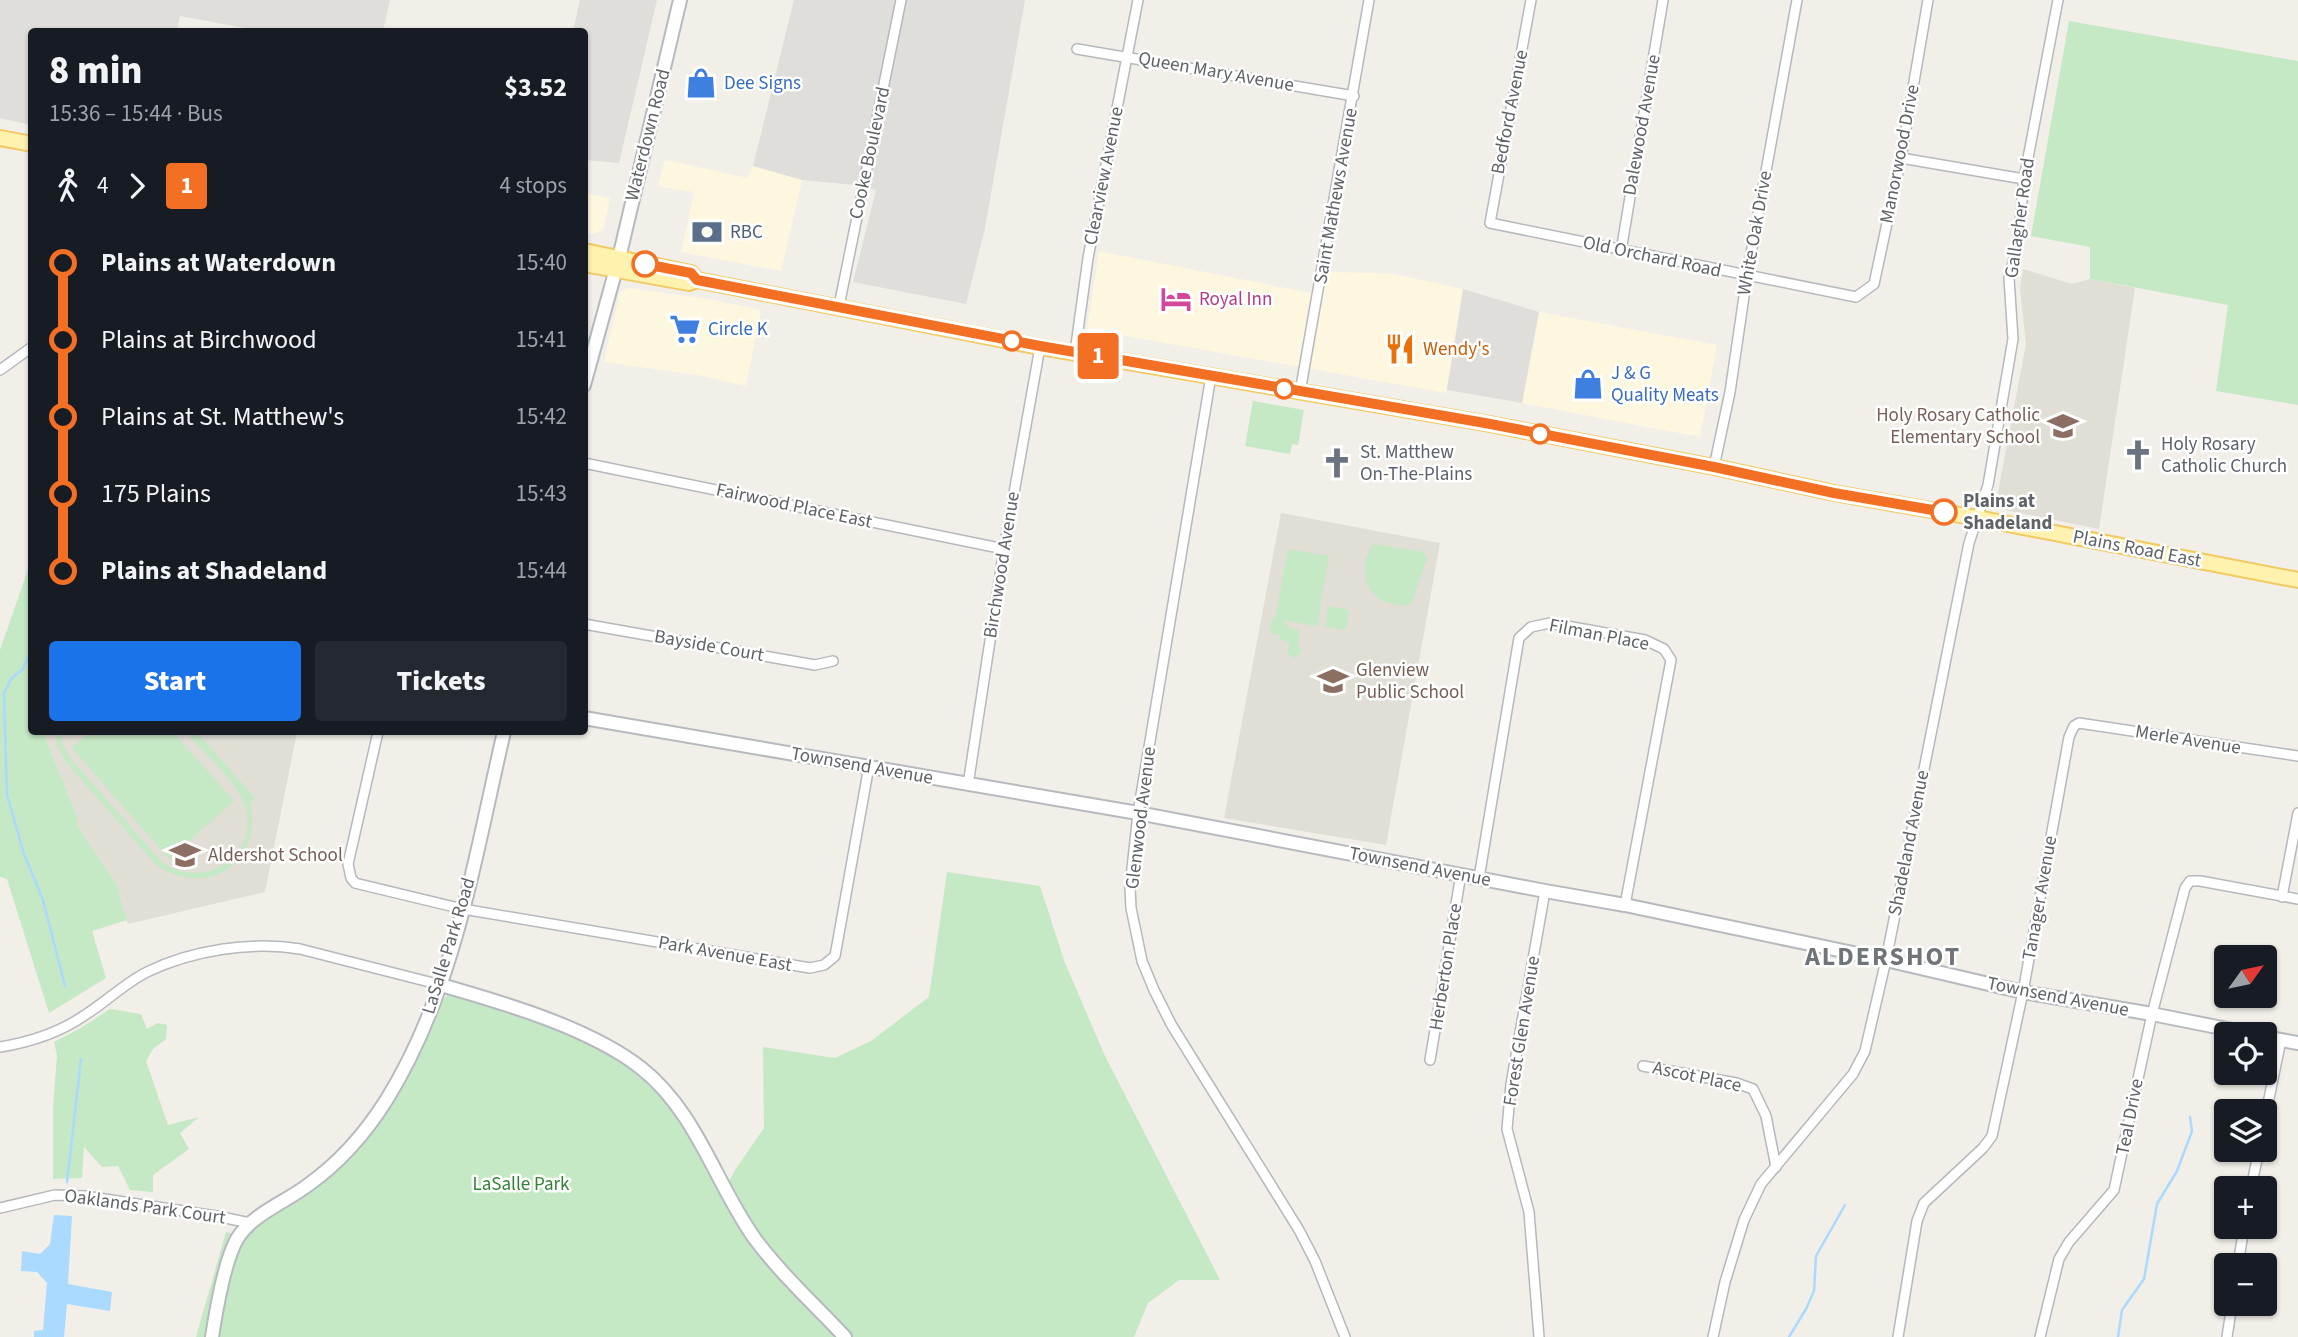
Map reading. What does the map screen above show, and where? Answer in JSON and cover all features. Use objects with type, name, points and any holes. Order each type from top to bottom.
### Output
[{"type":"main road","points":[[0,138],[28,143]]},
{"type":"main road","points":[[588,253],[617,264]]},
{"type":"main road","points":[[588,264],[617,264]]},
{"type":"main road","name":"Plains Road East","points":[[617,264],[689,283],[697,280],[1040,346],[1714,467],[1834,493],[2298,580]]},
{"type":"street","name":"Waterdown Road","points":[[617,264],[680,0]]},
{"type":"street","name":"Cooke Boulevard","points":[[839,306],[901,0]]},
{"type":"street","name":"Clearview Avenue","points":[[1075,352],[1088,258],[1138,0]]},
{"type":"street","name":"Saint Mathews Avenue","points":[[1300,391],[1369,0]]},
{"type":"street","name":"Bedford Avenue","points":[[1490,223],[1531,0]]},
{"type":"street","name":"Dalewood Avenue","points":[[1621,251],[1664,0]]},
{"type":"street","name":"White Oak Drive","points":[[1714,467],[1730,393],[1747,276],[1797,0]]},
{"type":"street","name":"Manorwood Drive","points":[[1856,297],[1874,284],[1901,158],[1928,0]]},
{"type":"street","name":"Gallagher Road","points":[[1977,518],[1989,485],[2013,339],[2009,278],[2018,243],[2024,179],[2058,0]]},
{"type":"street","name":"Queen Mary Avenue","points":[[1077,49],[1354,96]]},
{"type":"street","points":[[1901,158],[2024,179]]},
{"type":"street","name":"Old Orchard Road","points":[[1490,223],[1856,297]]},
{"type":"street","points":[[588,370],[617,264]]},
{"type":"street","name":"Birchwood Avenue","points":[[968,785],[1004,549],[1040,346]]},
{"type":"street","points":[[0,370],[28,350]]},
{"type":"street","name":"Glenwood Avenue","points":[[1211,376],[1138,813],[1130,887],[1131,908],[1142,961],[1154,990],[1171,1024],[1299,1230],[1315,1261],[1345,1337]]},
{"type":"street","name":"Fairwood Place East","points":[[588,464],[1004,549]]},
{"type":"street","name":"Shadeland Avenue","points":[[1713,1337],[1725,1282],[1744,1220],[1761,1184],[1853,1074],[1865,1051],[1886,960],[1969,543],[1977,518]]},
{"type":"street","name":"Filman Place","points":[[1479,878],[1519,638],[1531,627],[1550,622],[1645,640],[1664,649],[1671,660],[1625,905]]},
{"type":"street","name":"Bayside Court","points":[[588,625],[815,665],[833,661]]},
{"type":"street","name":"Townsend Avenue","points":[[588,719],[1138,813],[1625,905],[2023,992],[2214,1026]]},
{"type":"street","name":"Merle Avenue","points":[[2079,723],[2298,757]]},
{"type":"street","name":"Tanager Avenue","points":[[1898,1337],[1917,1221],[1924,1203],[1983,1148],[1992,1136],[2023,992],[2069,737],[2074,726],[2079,723]]},
{"type":"street","points":[[377,735],[348,864],[351,878],[361,885],[463,909]]},
{"type":"street","name":"LaSalle Park Road","points":[[212,1337],[237,1239],[250,1223],[330,1168],[357,1139],[392,1090],[415,1048],[441,985],[463,909],[503,735]]},
{"type":"street","name":"Park Avenue East","points":[[463,909],[810,968],[824,965],[835,956],[840,939],[869,766]]},
{"type":"street","points":[[2298,813],[2282,897],[2298,900]]},
{"type":"street","name":"Herberton Place","points":[[1430,1060],[1461,874]]},
{"type":"street","name":"Teal Drive","points":[[2040,1337],[2059,1259],[2069,1242],[2114,1190],[2152,1014],[2185,888],[2190,881],[2282,897]]},
{"type":"street","name":"Forest Glen Avenue","points":[[1539,1337],[1529,1212],[1507,1129],[1511,1084],[1545,891]]},
{"type":"street","points":[[0,1047],[43,1037],[60,1029],[85,1016],[147,972],[173,962],[240,946],[300,949],[517,1007],[622,1054],[646,1072],[677,1104],[756,1240],[845,1337]]},
{"type":"street","points":[[2277,1039],[2298,1043]]},
{"type":"street","points":[[2269,1099],[2281,1040]]},
{"type":"street","name":"Ascot Place","points":[[1643,1066],[1736,1083],[1752,1089],[1766,1116],[1776,1167]]},
{"type":"street","name":"Oaklands Park Court","points":[[0,1208],[55,1195],[85,1196],[250,1223]]},
{"type":"street","points":[[2227,1337],[2230,1316]]},
{"type":"shaded area","points":[[0,0],[390,0],[384,28],[245,28],[180,16],[178,28],[28,28],[28,124],[0,118]]},
{"type":"shaded area","points":[[580,0],[657,0],[619,163],[588,160],[588,28],[574,28]]},
{"type":"shaded area","points":[[794,0],[1025,0],[985,228],[966,304],[853,282],[876,190],[802,180],[753,166]]},
{"type":"shaded area","points":[[665,160],[748,178],[753,166],[802,180],[781,271],[681,252],[694,192],[658,186]]},
{"type":"shaded area","points":[[588,194],[610,198],[604,227],[593,234],[588,233]]},
{"type":"shaded area","points":[[1099,251],[1311,293],[1315,271],[1393,274],[1463,289],[1446,393],[1087,329]]},
{"type":"shaded area","name":"Holy Rosary Catholic Elementary School","points":[[2023,269],[2072,284],[2090,279],[2135,288],[2099,529],[1995,508],[2026,344],[2020,288]]},
{"type":"shaded area","points":[[628,288],[714,300],[761,310],[746,386],[698,375],[604,362],[620,292]]},
{"type":"shaded area","points":[[1463,289],[1539,312],[1522,403],[1447,390]]},
{"type":"shaded area","points":[[1539,312],[1717,345],[1700,437],[1522,403]]},
{"type":"shaded area","name":"Glenview Public School","points":[[1281,513],[1440,543],[1386,845],[1224,818]]},
{"type":"shaded area","name":"Aldershot School","points":[[44,735],[296,735],[265,892],[128,924],[116,883],[78,827],[77,816]]},
{"type":"green space","points":[[2069,21],[2298,61],[2298,405],[2216,391],[2228,305],[2090,279],[2090,247],[2031,236]]},
{"type":"green space","points":[[1253,401],[1304,410],[1298,445],[1292,444],[1290,454],[1245,446]]},
{"type":"green space","points":[[1373,544],[1424,552],[1427,558],[1411,605],[1386,602],[1370,588],[1365,568]]},
{"type":"green space","points":[[1288,549],[1329,556],[1317,626],[1283,620],[1287,626],[1300,631],[1298,643],[1302,652],[1295,658],[1287,653],[1290,643],[1280,639],[1281,635],[1269,633],[1272,618],[1275,619]]},
{"type":"green space","points":[[28,570],[28,735],[44,735],[77,816],[78,827],[116,883],[127,920],[92,931],[106,978],[49,1013],[7,879],[0,877],[0,650]]},
{"type":"green space","points":[[1328,606],[1349,610],[1346,630],[1325,627]]},
{"type":"green space","points":[[56,735],[61,735],[70,758],[161,861],[177,870],[194,873],[225,864],[237,853],[245,839],[248,822],[244,804],[234,786],[188,735],[200,735],[255,798],[250,803],[252,825],[248,843],[240,858],[227,870],[194,878],[175,875],[156,865],[65,761]]},
{"type":"green space","points":[[87,735],[176,735],[234,801],[169,859],[72,748]]},
{"type":"green space","name":"LaSalle Park","points":[[947,872],[1040,886],[1065,963],[1105,1056],[1220,1280],[1179,1280],[1148,1303],[1134,1337],[196,1337],[226,1232],[239,1235],[247,1217],[267,1203],[296,1199],[349,1156],[446,996],[451,994],[526,1017],[592,1046],[635,1072],[665,1098],[722,1195],[735,1170],[764,1128],[763,1047],[835,1058],[871,1041],[929,997]]},
{"type":"green space","points":[[110,1009],[141,1014],[147,1029],[158,1023],[167,1025],[166,1039],[153,1049],[146,1061],[168,1125],[199,1117],[180,1133],[189,1149],[153,1175],[153,1192],[130,1190],[118,1166],[102,1167],[84,1147],[82,1178],[53,1179],[53,1108],[57,1055],[54,1042]]},
{"type":"water","points":[[54,1215],[72,1216],[68,1284],[112,1292],[110,1311],[67,1304],[64,1337],[34,1337],[34,1331],[43,1330],[47,1283],[37,1272],[21,1271],[22,1251],[40,1254],[50,1244]]},
{"type":"waterway","points":[[28,657],[23,669],[11,679],[4,693],[7,795],[24,854],[43,900],[65,986]]},
{"type":"waterway","points":[[67,1182],[81,1059]]},
{"type":"waterway","points":[[2118,1337],[2122,1310],[2144,1279],[2157,1204],[2177,1171],[2192,1131],[2190,1117]]},
{"type":"waterway","points":[[1789,1337],[1814,1291],[1816,1256],[1845,1205]]},
{"type":"bus line","name":"1","points":[[645,264],[691,273],[697,280],[1040,346],[1485,423],[1834,493],[1944,512]]},
{"type":"place","name":"Dee Signs","points":[[701,83]]},
{"type":"place","name":"RBC","points":[[707,232]]},
{"type":"place","name":"Royal Inn","points":[[1176,299]]},
{"type":"place","name":"Circle K","points":[[685,329]]},
{"type":"place","name":"Wendy's","points":[[1400,349]]},
{"type":"place","name":"J & G Quality Meats","points":[[1588,384]]},
{"type":"place","name":"Holy Rosary Catholic Elementary School","points":[[2063,426]]},
{"type":"place","name":"Holy Rosary Catholic Church","points":[[2138,455]]},
{"type":"place","name":"St. Matthew On-The-Plains","points":[[1337,463]]},
{"type":"place","name":"Plains at Shadeland","points":[[1944,512]]},
{"type":"place","name":"Glenview Public School","points":[[1333,681]]},
{"type":"place","name":"Aldershot School","points":[[185,855]]},
{"type":"district","name":"ALDERSHOT","points":[[1883,956]]}]
